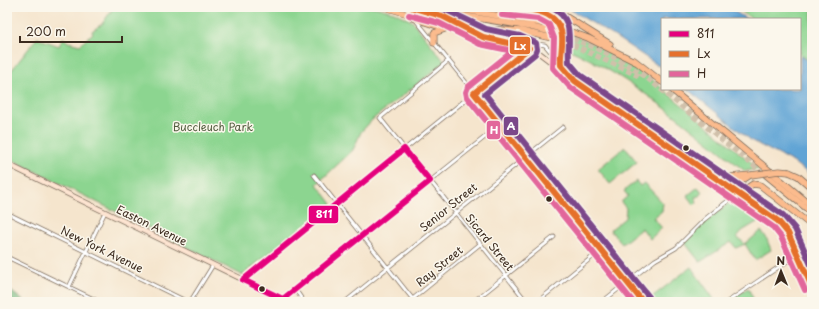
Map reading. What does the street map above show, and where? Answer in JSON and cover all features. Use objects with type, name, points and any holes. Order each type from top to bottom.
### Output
[{"type":"highway","points":[[411,7],[531,26],[565,38],[521,31],[448,29],[434,33],[434,43]]},
{"type":"highway","points":[[448,7],[552,25],[588,38],[636,62]]},
{"type":"highway","points":[[503,7],[545,10],[565,16],[636,62],[661,81]]},
{"type":"highway","points":[[511,7],[518,8]]},
{"type":"highway","points":[[421,9],[442,16],[483,37],[518,44],[529,48]]},
{"type":"highway","points":[[545,10],[555,19],[560,28],[562,38],[560,56],[561,65]]},
{"type":"highway","points":[[413,18],[448,29]]},
{"type":"highway","points":[[671,90],[812,206]]},
{"type":"highway","points":[[713,176],[741,178],[778,171],[789,172],[798,176],[812,188]]},
{"type":"highway","points":[[766,175],[812,213]]},
{"type":"highway","points":[[738,192],[741,178]]},
{"type":"highway","points":[[738,192],[751,184],[760,185],[812,226]]},
{"type":"main road","points":[[383,7],[404,13],[413,18]]},
{"type":"street","points":[[413,18],[643,302]]},
{"type":"street","points":[[243,280],[534,45],[544,45],[575,81]]},
{"type":"street","points":[[529,48],[538,52],[605,103],[738,192],[782,224],[788,233],[812,287]]},
{"type":"street","name":"Sicard Street","points":[[448,61],[380,118],[527,302]]},
{"type":"street","points":[[283,299],[500,125]]},
{"type":"street","name":"Senior Street","points":[[345,302],[563,127]]},
{"type":"street","name":"Easton Avenue","points":[[7,164],[288,302]]},
{"type":"street","points":[[314,175],[414,300]]},
{"type":"street","points":[[602,302],[655,260],[676,248],[705,219],[738,192]]},
{"type":"street","points":[[69,287],[105,212]]},
{"type":"street","name":"New York Avenue","points":[[7,213],[189,302]]},
{"type":"street","points":[[473,302],[554,237]]},
{"type":"street","name":"Ray Street","points":[[409,302],[414,300],[480,244]]},
{"type":"street","points":[[537,302],[601,250]]},
{"type":"street","points":[[727,302],[798,254]]},
{"type":"street","points":[[7,256],[100,302]]},
{"type":"street","points":[[189,302],[213,265]]},
{"type":"street","points":[[295,289],[304,302]]},
{"type":"green space","name":"Buccleuch Park","points":[[114,7],[375,7],[394,12],[412,21],[445,62],[373,119],[361,132],[353,150],[317,184],[332,204],[242,275],[7,157],[7,76],[37,38],[59,46],[63,38],[68,42],[80,45],[93,33],[92,31],[102,24]]},
{"type":"green space","points":[[735,7],[812,7],[812,63],[801,55],[801,18],[751,18]]},
{"type":"green space","points":[[568,32],[617,56],[646,75],[661,87],[661,90],[664,90],[759,169],[745,171],[681,120],[637,88],[591,60],[566,48]]},
{"type":"green space","points":[[625,147],[637,162],[610,184],[598,169]]},
{"type":"green space","points":[[636,181],[640,186],[644,183],[663,203],[662,211],[653,218],[662,228],[650,239],[642,228],[622,244],[610,230],[625,218],[626,208],[621,202],[628,196],[624,191]]},
{"type":"green space","points":[[698,187],[702,192],[699,196],[695,197],[697,202],[694,205],[687,196]]},
{"type":"green space","points":[[737,196],[767,216],[742,231],[737,237],[745,244],[736,248],[731,242],[700,262],[685,243],[703,224]]},
{"type":"green space","points":[[761,231],[766,237],[771,250],[755,260],[745,244]]},
{"type":"green space","points":[[691,267],[716,302],[651,302],[648,300]]},
{"type":"green space","points":[[7,288],[25,302],[7,302]]},
{"type":"green space","points":[[748,288],[755,302],[727,302]]},
{"type":"water","points":[[566,7],[727,7],[745,18],[661,18],[661,67],[614,36]]},
{"type":"water","points":[[801,56],[812,64],[812,176],[793,162],[752,141],[688,90],[801,90]]},
{"type":"tunnel","points":[[565,35],[609,54],[645,76],[661,89]]},
{"type":"tunnel","points":[[565,41],[639,76]]},
{"type":"tunnel","points":[[662,90],[765,175]]},
{"type":"transit line","name":"Lx","points":[[411,7],[442,16],[483,37],[529,48],[474,93],[643,302]]},
{"type":"transit line","name":"A","points":[[440,7],[486,29],[520,36],[536,43],[537,49],[535,54],[485,94],[649,297]]},
{"type":"transit line","name":"Lx","points":[[503,7],[521,8],[540,12],[555,20],[560,27],[562,36],[561,65],[575,81],[778,221],[788,233],[812,287]]},
{"type":"transit line","name":"A","points":[[551,7],[559,12],[567,24],[569,31],[569,62],[580,75],[783,215],[795,229],[812,267]]},
{"type":"transit line","name":"H","points":[[409,15],[439,23],[480,44],[513,51],[468,87],[466,92],[467,97],[633,302]]},
{"type":"transit line","name":"H","points":[[502,15],[538,19],[549,25],[554,38],[553,68],[570,87],[773,227],[781,237],[805,290]]},
{"type":"transit line","name":"811","points":[[404,149],[430,181]]},
{"type":"transit line","name":"811","points":[[243,280],[404,149]]},
{"type":"transit line","name":"811","points":[[283,299],[430,181]]},
{"type":"transit line","name":"811","points":[[243,280],[289,302]]}]
